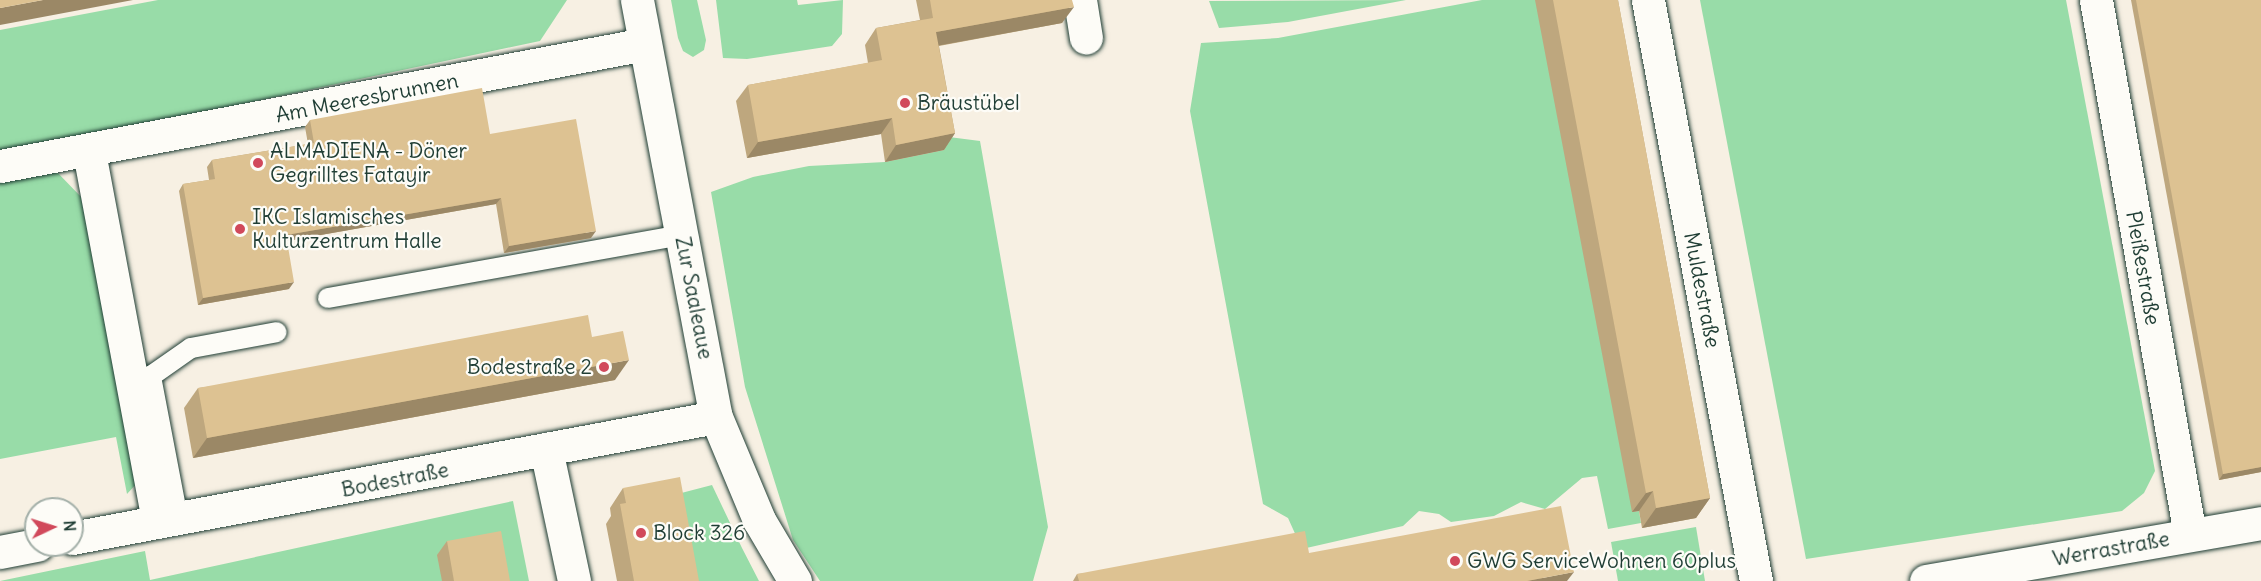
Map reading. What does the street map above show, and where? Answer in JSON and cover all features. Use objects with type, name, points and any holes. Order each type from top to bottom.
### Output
[{"type":"street","name":"Zur Saaleaue","points":[[637,0],[716,417],[759,520],[795,581]]},
{"type":"street","points":[[1080,0],[1086,38]]},
{"type":"street","name":"Muldestraße","points":[[1648,0],[1756,581]]},
{"type":"street","name":"Pleißestraße","points":[[2096,0],[2190,536]]},
{"type":"street","name":"Am Meeresbrunnen","points":[[0,166],[90,152],[645,44]]},
{"type":"street","points":[[90,152],[168,520]]},
{"type":"street","name":"Bodestraße","points":[[84,536],[716,417]]},
{"type":"street","points":[[546,449],[574,581]]},
{"type":"street","name":"Werrastraße","points":[[1934,580],[2261,523]]},
{"type":"street","points":[[0,552],[24,547]]},
{"type":"lane","points":[[328,298],[682,235]]},
{"type":"lane","points":[[168,520],[151,376],[191,348],[277,332]]},
{"type":"green space","points":[[158,0],[567,0],[540,41],[0,155],[0,30]]},
{"type":"green space","points":[[671,0],[697,0],[706,40],[704,50],[693,57],[683,51],[678,38]]},
{"type":"green space","points":[[716,0],[797,0],[798,5],[843,0],[842,34],[832,46],[747,59],[723,58]]},
{"type":"green space","points":[[1406,0],[1288,22],[1219,28],[1209,1]]},
{"type":"green space","points":[[1482,0],[1536,0],[1633,512],[1639,511],[1641,523],[1608,529],[1597,476],[1582,478],[1545,509],[1521,502],[1494,516],[1451,522],[1439,514],[1419,511],[1403,526],[1302,549],[1288,518],[1263,504],[1190,111],[1201,43],[1278,38]]},
{"type":"green space","points":[[1700,0],[2066,0],[2155,471],[2144,493],[2122,511],[1806,559]]},
{"type":"green space","points":[[949,137],[980,141],[1048,527],[1033,581],[820,581],[793,540],[745,387],[711,192],[753,177],[809,166],[885,162],[944,150]]},
{"type":"green space","points":[[55,170],[85,201],[138,482],[127,494],[116,437],[0,459],[0,180]]},
{"type":"green space","points":[[712,485],[759,581],[682,581],[666,497]]},
{"type":"green space","points":[[513,501],[529,581],[0,581],[145,551],[150,580]]},
{"type":"green space","points":[[1696,527],[1705,581],[1618,581],[1611,542]]},
{"type":"building","points":[[0,0],[43,0],[0,8]]},
{"type":"building","points":[[930,0],[1072,0],[1074,7],[936,32],[955,133],[896,145],[892,118],[758,142],[748,85],[882,60],[876,28],[933,18]]},
{"type":"building","points":[[1553,0],[1618,0],[1710,498],[1656,508],[1653,491],[1646,493]]},
{"type":"building","points":[[2136,0],[2261,0],[2261,467],[2223,474]]},
{"type":"building","points":[[482,88],[490,134],[576,119],[596,231],[509,246],[501,198],[286,235],[294,282],[203,298],[183,184],[215,179],[212,160],[314,143],[310,120]]},
{"type":"building","points":[[588,315],[592,337],[623,331],[629,360],[207,438],[198,388]]},
{"type":"building","name":"Block 326","points":[[680,477],[699,581],[634,581],[620,504],[626,503],[623,488]]},
{"type":"building","points":[[1561,506],[1574,572],[1527,581],[1079,581],[1077,574],[1305,531],[1309,553]]},
{"type":"building","points":[[501,531],[510,581],[454,581],[447,541]]},
{"type":"place","name":"Bräustübel","points":[[905,103]]},
{"type":"place","name":"ALMADIENA - Döner Gegrilltes Fatayir","points":[[258,163]]},
{"type":"place","name":"IKC Islamisches Kulturzentrum Halle","points":[[240,229]]},
{"type":"place","name":"Bodestraße 2","points":[[604,367]]},
{"type":"place","name":"Block 326","points":[[641,533]]},
{"type":"place","name":"GWG ServiceWohnen 60plus","points":[[1455,561]]}]
